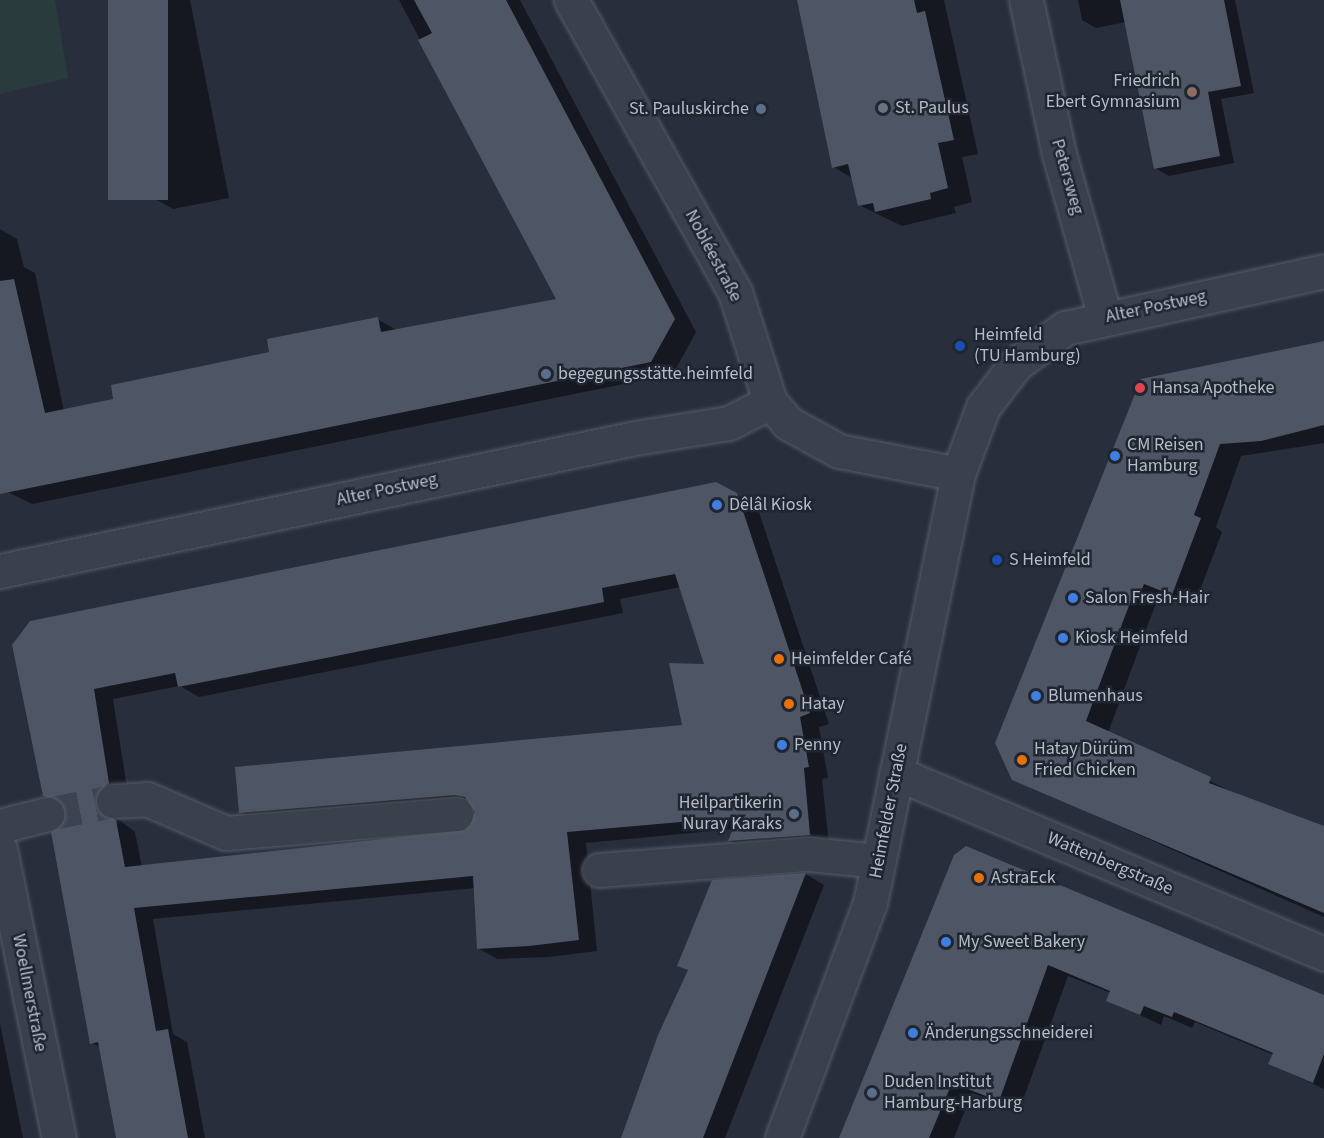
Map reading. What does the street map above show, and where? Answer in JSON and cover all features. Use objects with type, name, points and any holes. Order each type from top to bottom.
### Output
[{"type":"street","name":"Nobléestraße","points":[[571,0],[735,292],[770,402]]},
{"type":"street","name":"Petersweg","points":[[1026,0],[1059,154],[1106,318]]},
{"type":"street","name":"Alter Postweg","points":[[958,474],[983,407],[1016,364],[1065,328],[1324,271]]},
{"type":"street","points":[[770,402],[814,442],[888,463],[958,474]]},
{"type":"street","name":"Alter Postweg","points":[[0,571],[635,438],[729,423],[770,402]]},
{"type":"street","name":"Heimfelder Straße","points":[[782,1138],[870,903],[958,474]]},
{"type":"street","name":"Wattenbergstraße","points":[[896,773],[1324,954]]},
{"type":"street","points":[[113,801],[147,799],[226,833],[456,814]]},
{"type":"street","points":[[0,826],[47,814]]},
{"type":"street","name":"Woellmerstraße","points":[[0,849],[59,1138]]},
{"type":"street","points":[[599,870],[808,854],[879,861]]},
{"type":"shaded area","points":[[0,0],[55,0],[68,78],[0,94]]},
{"type":"building","points":[[108,0],[168,0],[168,200],[108,200]]},
{"type":"building","points":[[414,0],[506,0],[675,319],[651,362],[0,494],[0,281],[14,279],[45,413],[113,399],[111,385],[269,352],[267,339],[378,317],[381,332],[556,299],[418,40],[432,33]]},
{"type":"building","name":"St. Paulus","points":[[797,0],[914,0],[917,13],[925,11],[954,140],[938,143],[948,188],[930,193],[931,199],[875,212],[873,203],[858,206],[848,164],[832,168]]},
{"type":"building","points":[[1120,0],[1224,0],[1241,86],[1208,92],[1220,156],[1154,169]]},
{"type":"building","points":[[1324,341],[1324,425],[1261,441],[1220,444],[1194,515],[1201,518],[1172,595],[1144,584],[1140,594],[1134,592],[1086,721],[1211,777],[1209,783],[1324,826],[1324,913],[1012,780],[995,743],[1141,379]]},
{"type":"building","points":[[716,482],[737,493],[810,713],[800,717],[809,767],[804,768],[810,835],[728,841],[738,817],[567,832],[579,940],[529,946],[477,949],[473,876],[134,908],[156,1031],[168,1029],[188,1138],[116,1138],[98,1042],[90,1044],[51,832],[60,827],[65,810],[60,801],[43,796],[12,645],[30,621]],"holes":[[[675,574],[704,664],[669,663],[682,725],[235,767],[239,813],[455,795],[465,797],[475,812],[466,830],[125,867],[116,820],[97,811],[96,793],[109,783],[94,689],[175,673],[178,687],[326,658],[604,602],[602,588]]]},
{"type":"building","points":[[966,846],[1324,995],[1324,1054],[1313,1083],[1268,1064],[1273,1053],[1174,1012],[1172,1017],[1144,1006],[1140,1015],[1106,1001],[1110,991],[1048,965],[999,1101],[952,1083],[929,1138],[839,1138],[954,855]]},
{"type":"building","points":[[806,873],[703,1138],[621,1138],[658,1035],[688,970],[677,966],[712,880]]},
{"type":"tunnel","points":[[47,814],[113,801]]},
{"type":"place","name":"Friedrich Ebert Gymnasium","points":[[1192,92]]},
{"type":"place","name":"St. Paulus","points":[[883,108]]},
{"type":"place","name":"St. Pauluskirche","points":[[761,109]]},
{"type":"place","name":"Heimfeld (TU Hamburg)","points":[[960,346]]},
{"type":"place","name":"begegungsstätte.heimfeld","points":[[546,374]]},
{"type":"place","name":"Hansa Apotheke","points":[[1140,388]]},
{"type":"place","name":"CM Reisen Hamburg","points":[[1115,456]]},
{"type":"place","name":"Dêlâl Kiosk","points":[[717,505]]},
{"type":"place","name":"S Heimfeld","points":[[997,560]]},
{"type":"place","name":"Salon Fresh-Hair","points":[[1073,598]]},
{"type":"place","name":"Kiosk Heimfeld","points":[[1063,638]]},
{"type":"place","name":"Heimfelder Café","points":[[779,659]]},
{"type":"place","name":"Blumenhaus","points":[[1036,696]]},
{"type":"place","name":"Hatay","points":[[789,704]]},
{"type":"place","name":"Penny","points":[[782,745]]},
{"type":"place","name":"Hatay Dürüm Fried Chicken","points":[[1022,760]]},
{"type":"place","name":"Heilpartikerin Nuray Karaks","points":[[794,814]]},
{"type":"place","name":"AstraEck","points":[[979,878]]},
{"type":"place","name":"My Sweet Bakery","points":[[946,942]]},
{"type":"place","name":"Änderungsschneiderei","points":[[913,1033]]},
{"type":"place","name":"Duden Institut Hamburg-Harburg","points":[[872,1093]]}]
